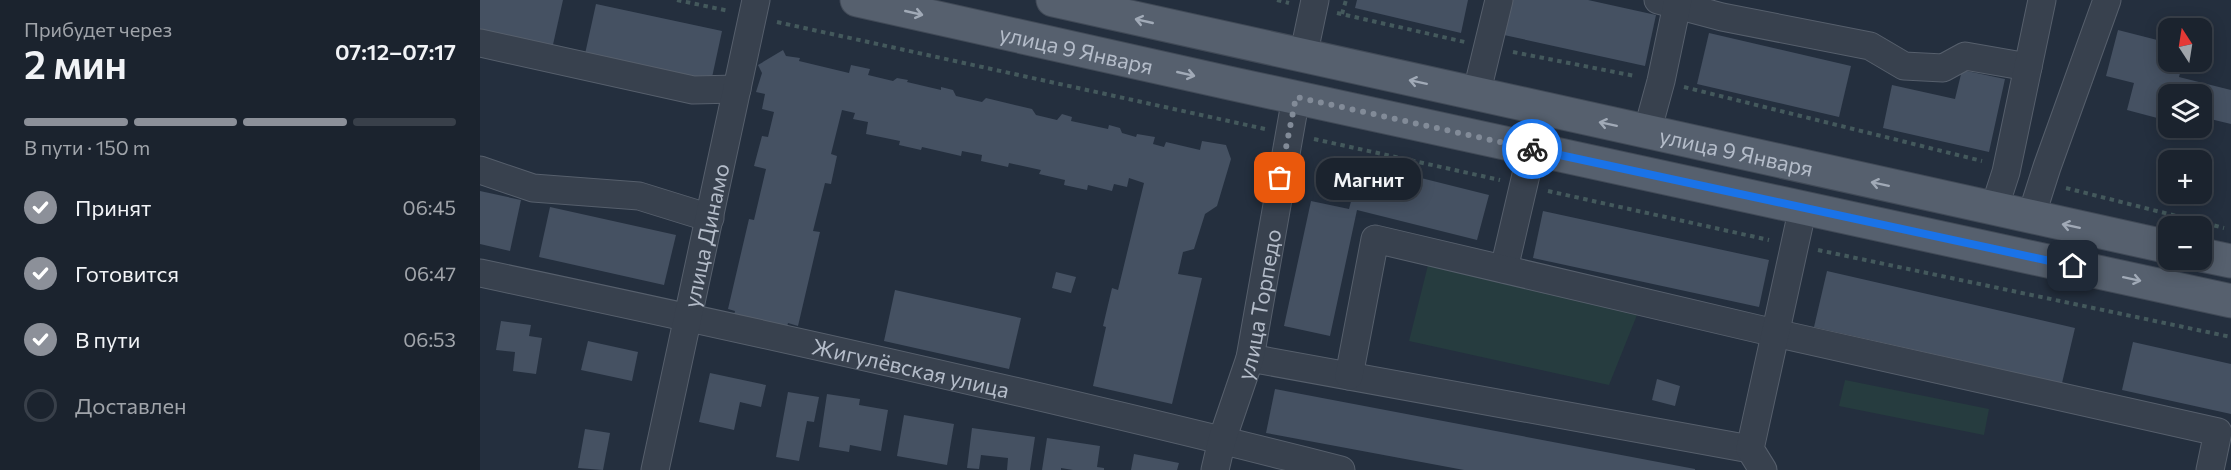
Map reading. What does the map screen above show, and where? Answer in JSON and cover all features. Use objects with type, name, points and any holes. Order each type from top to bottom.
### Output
[{"type":"main road","name":"улица 9 Января","points":[[857,0],[2231,301]]},
{"type":"main road","name":"улица 9 Января","points":[[1053,0],[2158,245]]},
{"type":"main road","points":[[1296,97],[1303,57]]},
{"type":"main road","points":[[2212,257],[2231,261]]},
{"type":"street","points":[[1476,95],[1499,0]]},
{"type":"street","points":[[1994,209],[2006,172],[2042,0]]},
{"type":"street","points":[[2031,217],[2107,0]]},
{"type":"street","points":[[1647,132],[1661,81],[1671,1],[1722,17],[1870,46],[1904,66],[1943,68],[1965,56],[2028,67]]},
{"type":"street","points":[[1303,57],[1314,4]]},
{"type":"street","name":"улица Динамо","points":[[655,470],[754,8]]},
{"type":"street","points":[[480,43],[693,90],[737,89]]},
{"type":"street","name":"улица Торпедо","points":[[1215,470],[1222,440],[1250,358],[1296,97]]},
{"type":"street","points":[[1504,269],[1532,148]]},
{"type":"street","points":[[480,170],[533,188],[639,196],[710,218]]},
{"type":"street","points":[[1250,358],[1757,459],[1775,333],[1803,207]]},
{"type":"street","points":[[1348,376],[1376,239],[1775,333],[2218,432],[2210,470]]},
{"type":"street","name":"Жигулёвская улица","points":[[480,273],[689,317],[1222,440],[1341,470]]},
{"type":"path","points":[[677,0],[754,8],[1288,134],[1794,245],[2231,337]]},
{"type":"path","points":[[1342,14],[1346,0]]},
{"type":"path","points":[[1314,4],[1342,14],[1488,47],[1661,81],[1980,160],[2006,172]]},
{"type":"path","points":[[2042,182],[2231,230]]},
{"type":"green space","points":[[1428,265],[1639,310],[1609,385],[1409,341]]},
{"type":"green space","points":[[1845,380],[1989,409],[1984,435],[1839,406]]},
{"type":"building","points":[[480,0],[563,0],[552,49],[480,33]]},
{"type":"building","points":[[1357,0],[1468,0],[1461,33],[1355,8]]},
{"type":"building","points":[[1511,0],[1588,0],[1656,15],[1645,66],[1504,35]]},
{"type":"building","points":[[596,4],[722,31],[711,82],[585,54]]},
{"type":"building","points":[[2118,30],[2158,40],[2158,72],[2180,72],[2179,77],[2207,84],[2158,84],[2158,118],[2127,110],[2134,83],[2106,76]]},
{"type":"building","points":[[1709,33],[1851,66],[1839,117],[1697,84]]},
{"type":"building","points":[[783,50],[786,56],[800,58],[799,61],[849,73],[851,65],[870,69],[868,75],[893,81],[897,78],[908,80],[907,82],[941,90],[941,87],[953,90],[956,96],[982,102],[986,98],[1032,109],[1036,115],[1057,120],[1062,114],[1072,117],[1071,121],[1108,129],[1109,125],[1120,128],[1122,133],[1136,137],[1137,134],[1155,137],[1153,144],[1164,147],[1166,142],[1200,150],[1202,141],[1226,145],[1231,159],[1217,206],[1205,214],[1194,249],[1183,252],[1178,274],[1202,278],[1172,404],[1093,386],[1112,288],[1118,290],[1144,183],[1129,178],[1127,187],[1114,184],[1112,191],[1088,185],[1087,190],[1064,185],[1065,180],[1039,174],[1041,170],[1009,163],[1008,167],[981,161],[982,155],[962,151],[961,156],[922,147],[921,150],[899,145],[900,141],[866,134],[868,122],[853,119],[855,113],[842,110],[831,154],[837,156],[831,184],[825,183],[813,231],[820,232],[798,326],[788,323],[786,331],[733,319],[735,311],[728,309],[749,219],[754,220],[766,169],[754,166],[762,136],[768,137],[774,112],[762,109],[765,94],[756,92],[762,73],[758,65]]},
{"type":"building","points":[[1962,70],[2005,79],[1989,152],[1883,128],[1892,85],[1955,99]]},
{"type":"building","points":[[2212,85],[2231,90],[2231,124],[2212,119]]},
{"type":"building","points":[[1361,163],[1489,195],[1477,240],[1357,210],[1330,336],[1284,326],[1311,201],[1349,209]]},
{"type":"building","points":[[480,191],[521,200],[510,251],[480,244]]},
{"type":"building","points":[[550,207],[676,235],[664,285],[539,257]]},
{"type":"building","points":[[1543,211],[1769,260],[1759,307],[1533,258]]},
{"type":"building","points":[[1827,271],[2075,328],[2062,383],[1814,327]]},
{"type":"building","points":[[1056,272],[1076,277],[1071,293],[1052,288]]},
{"type":"building","points":[[895,290],[1021,318],[1009,369],[884,341]]},
{"type":"building","points":[[501,321],[531,325],[529,336],[542,338],[536,374],[513,371],[515,352],[496,350]]},
{"type":"building","points":[[588,341],[638,352],[632,381],[581,370]]},
{"type":"building","points":[[2133,342],[2231,364],[2231,414],[2122,390]]},
{"type":"building","points":[[710,373],[766,385],[761,407],[740,402],[734,430],[699,422]]},
{"type":"building","points":[[1657,379],[1680,386],[1675,406],[1652,400]]},
{"type":"building","points":[[1275,389],[1695,470],[1464,470],[1266,433]]},
{"type":"building","points":[[788,392],[819,397],[814,422],[807,421],[799,461],[776,457]]},
{"type":"building","points":[[827,394],[860,399],[859,405],[888,410],[881,451],[850,445],[849,452],[819,447]]},
{"type":"building","points":[[904,415],[954,424],[947,465],[897,456]]},
{"type":"building","points":[[972,428],[1035,437],[1030,470],[1007,470],[1008,458],[981,455],[979,469],[967,468]]},
{"type":"building","points":[[585,429],[610,433],[603,470],[578,468]]},
{"type":"building","points":[[1047,438],[1100,446],[1097,467],[1104,468],[1104,470],[1061,468],[1061,470],[1042,470]]},
{"type":"building","points":[[1134,454],[1179,463],[1177,470],[1131,470]]},
{"type":"way so far","points":[[1280,178],[1296,97],[1532,149]]},
{"type":"place","name":"Магнит","points":[[1280,178]]},
{"type":"route","points":[[1532,149],[2073,266]]}]
